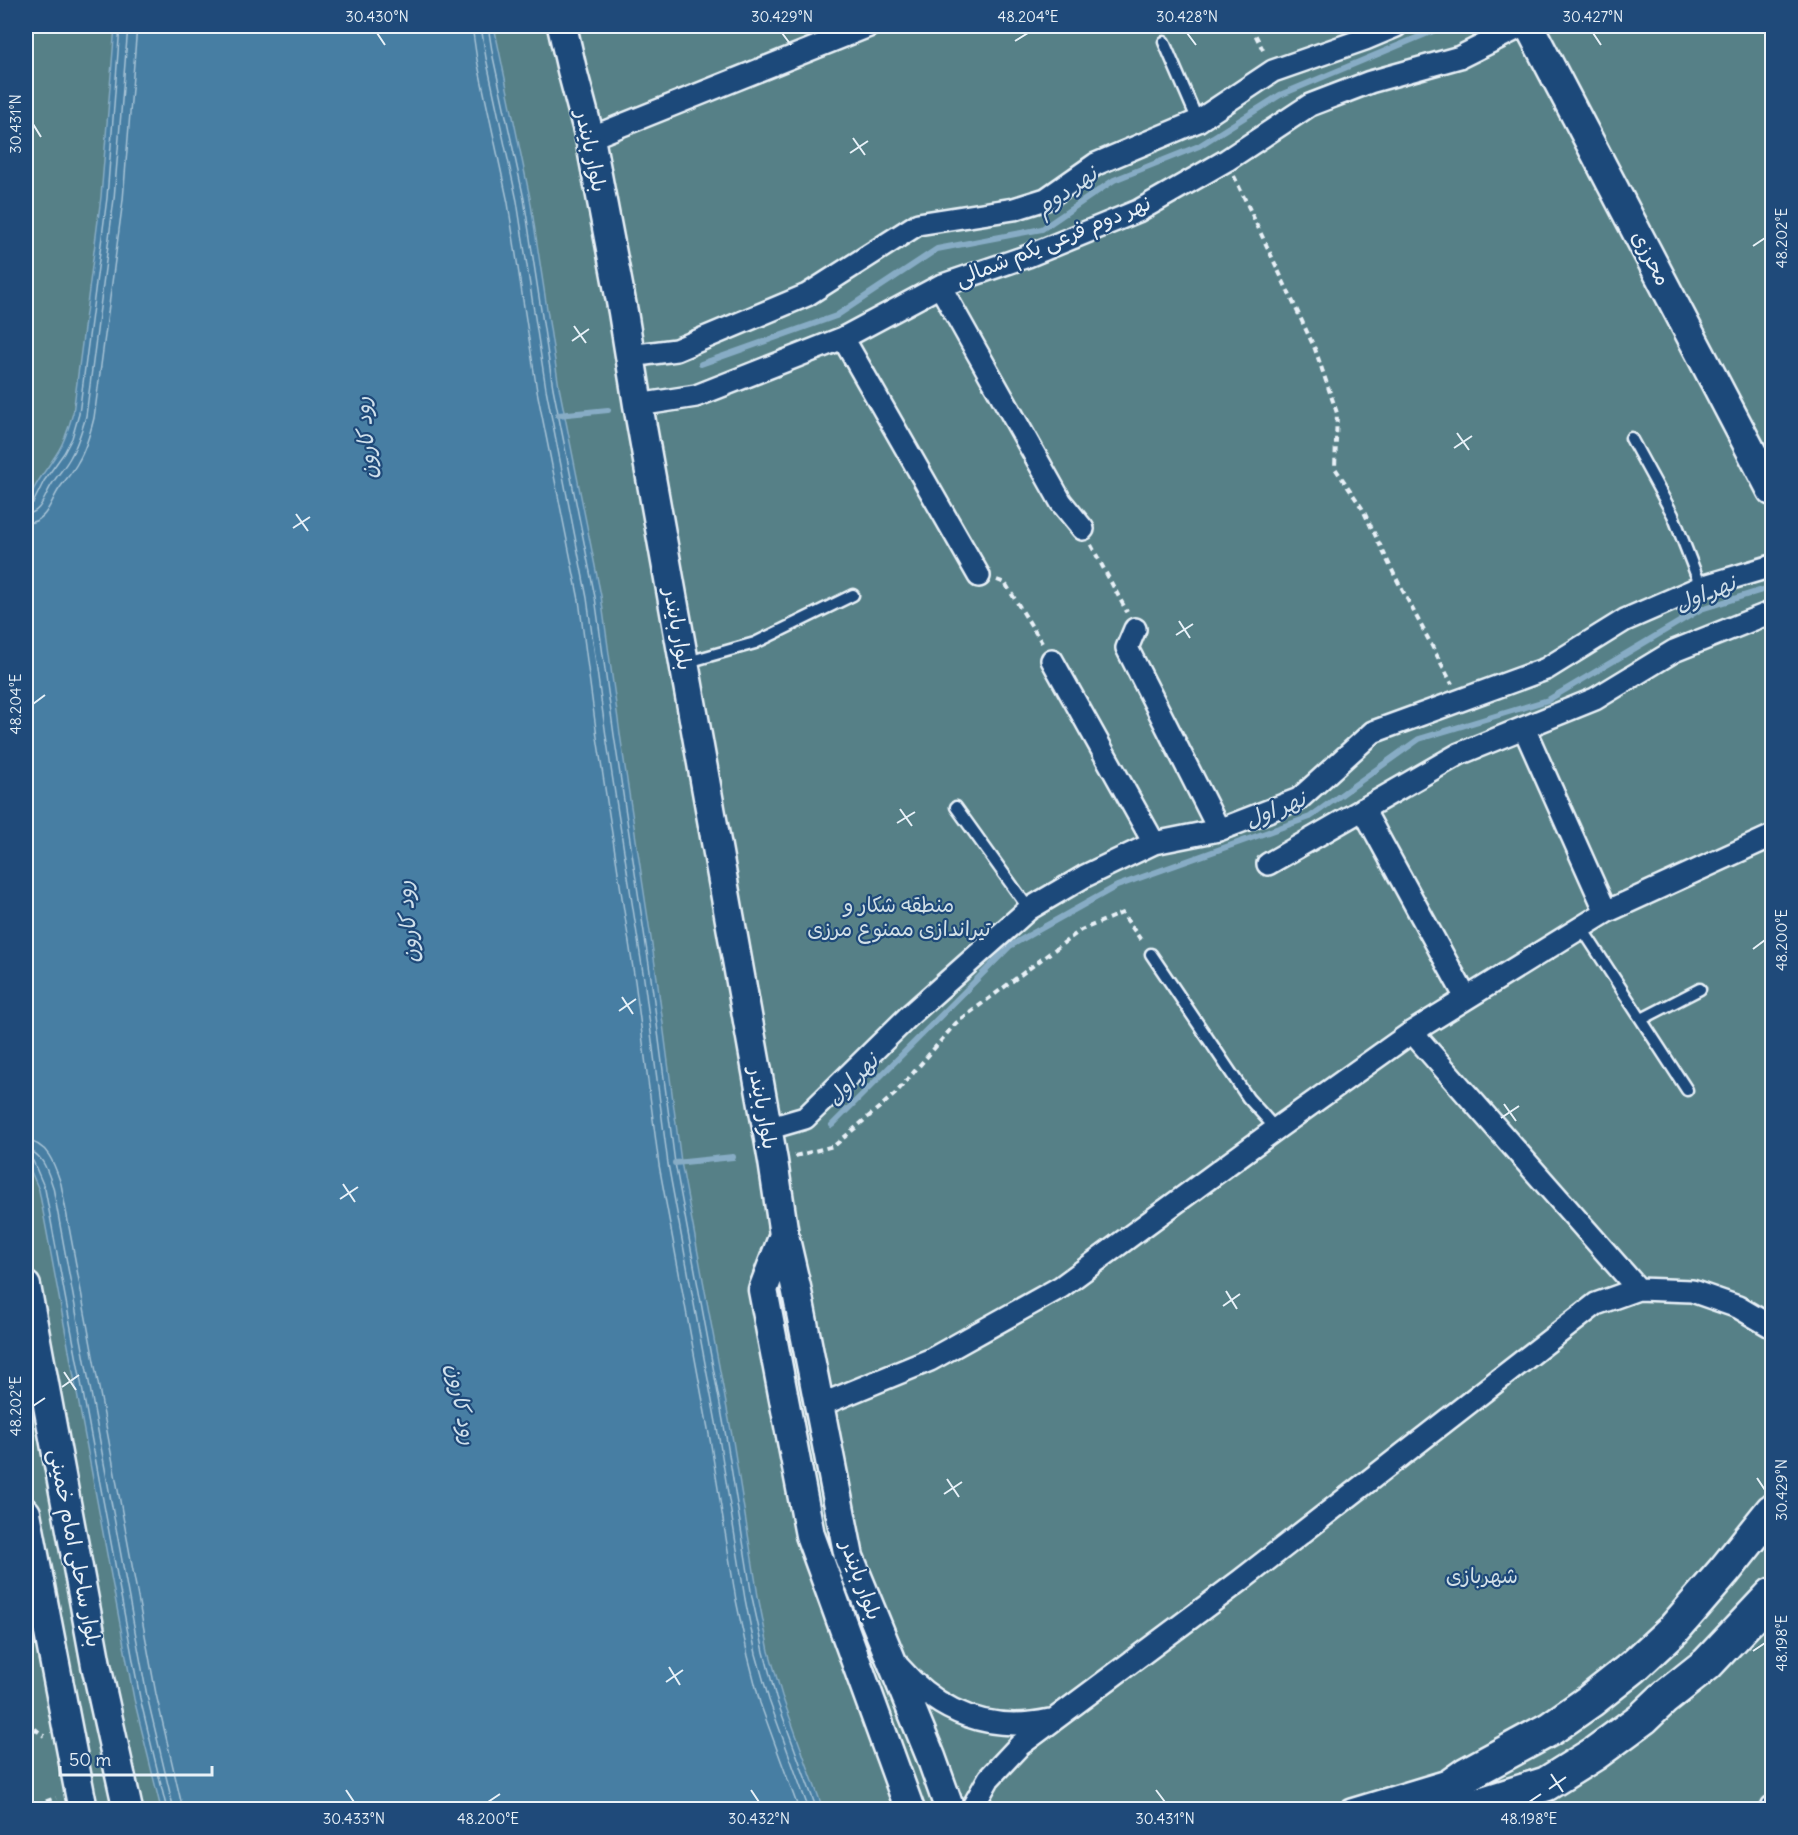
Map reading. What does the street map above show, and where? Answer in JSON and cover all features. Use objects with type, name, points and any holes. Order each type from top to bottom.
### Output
[{"type":"main road","points":[[1416,1809],[1467,1774],[1550,1729],[1633,1667],[1674,1629],[1773,1511]]},
{"type":"main road","points":[[1448,1809],[1485,1803],[1546,1784],[1594,1754],[1643,1718],[1707,1664],[1773,1595]]},
{"type":"street","name":"بلوار بایندر","points":[[562,26],[590,138],[773,1161],[784,1235],[849,1557],[950,1809]]},
{"type":"street","points":[[590,138],[869,26]]},
{"type":"street","points":[[630,356],[676,350],[807,295],[918,224],[1014,209],[1047,199],[1096,164],[1198,121],[1273,71],[1396,26]]},
{"type":"street","name":"نهر دوم فرعی یکم شمالی","points":[[638,405],[696,396],[843,338],[940,286],[1028,256],[1138,211],[1227,160],[1310,105],[1370,82],[1460,57],[1522,26]]},
{"type":"street","name":"محرزی","points":[[1529,26],[1773,491]]},
{"type":"street","points":[[940,286],[1061,501],[1083,529]]},
{"type":"street","points":[[843,338],[979,576]]},
{"type":"street","points":[[767,1129],[805,1118],[910,1015],[1029,909],[1085,876],[1154,843],[1219,830],[1299,800],[1373,732],[1546,669],[1625,620],[1701,587],[1773,566]]},
{"type":"street","points":[[1268,864],[1459,754],[1595,699],[1674,651],[1773,612]]},
{"type":"street","points":[[1135,629],[1127,648],[1219,830]]},
{"type":"street","points":[[1052,660],[1154,843]]},
{"type":"street","points":[[1524,728],[1606,912]]},
{"type":"street","points":[[1363,809],[1466,998]]},
{"type":"street","points":[[818,1406],[930,1360],[1061,1287],[1412,1032],[1606,912],[1773,836]]},
{"type":"street","points":[[1412,1032],[1638,1289]]},
{"type":"street","name":"بلوار بایندر","points":[[784,1235],[763,1290],[810,1535],[910,1809]]},
{"type":"street","name":"بلوار ساحلی امام خمینی","points":[[26,1287],[96,1665],[128,1809]]},
{"type":"street","points":[[971,1809],[989,1778],[1020,1745],[1240,1581],[1596,1304],[1638,1289],[1692,1291],[1738,1307],[1772,1331]]},
{"type":"street","name":"بلوار ساحلی امام خمینی","points":[[26,1513],[81,1800]]},
{"type":"street","points":[[887,1650],[912,1682],[945,1707],[964,1715],[982,1720],[1020,1724],[1057,1718]]},
{"type":"street","points":[[1351,1809],[1467,1774]]},
{"type":"street","points":[[1499,1809],[1546,1784]]},
{"type":"lane","points":[[1164,42],[1198,121]]},
{"type":"lane","points":[[1631,438],[1673,515],[1701,587]]},
{"type":"lane","points":[[684,663],[755,643],[853,595]]},
{"type":"lane","points":[[956,807],[1029,909]]},
{"type":"lane","points":[[1581,927],[1687,1090]]},
{"type":"lane","points":[[1151,954],[1248,1098],[1276,1129]]},
{"type":"lane","points":[[1642,1019],[1700,989]]},
{"type":"path","points":[[1251,26],[1273,71]]},
{"type":"path","points":[[1227,160],[1315,349],[1337,413],[1335,468],[1362,508],[1395,576],[1461,700]]},
{"type":"path","points":[[1083,529],[1135,629]]},
{"type":"path","points":[[979,576],[1005,583],[1052,660]]},
{"type":"path","points":[[773,1161],[834,1146],[895,1094],[956,1023],[1081,930],[1122,913],[1151,954]]},
{"type":"path","points":[[26,1808],[81,1800]]},
{"type":"green space","name":"منطقه شکار و تیراندازی ممنوع مرزی","points":[[26,26],[1772,26],[1772,1809],[26,1810]]},
{"type":"water","name":"رود کارون","points":[[115,26],[494,26],[530,198],[559,387],[601,596],[657,978],[681,1162],[733,1441],[758,1596],[769,1651],[782,1696],[823,1809],[161,1809],[134,1699],[39,1190],[26,1160],[26,514],[31,495],[61,445],[73,413],[101,197]]},
{"type":"waterway","name":"نهر دوم","points":[[701,364],[836,316],[937,249],[1042,229],[1114,180],[1199,146],[1280,95],[1445,26]]},
{"type":"waterway","points":[[558,415],[608,410]]},
{"type":"waterway","name":"نهر اول","points":[[832,1125],[1010,946],[1117,886],[1310,817],[1419,739],[1548,700],[1701,609],[1772,587]]},
{"type":"waterway","points":[[675,1163],[733,1157]]},
{"type":"park label","name":"شهربازی","points":[[1482,1576]]}]
